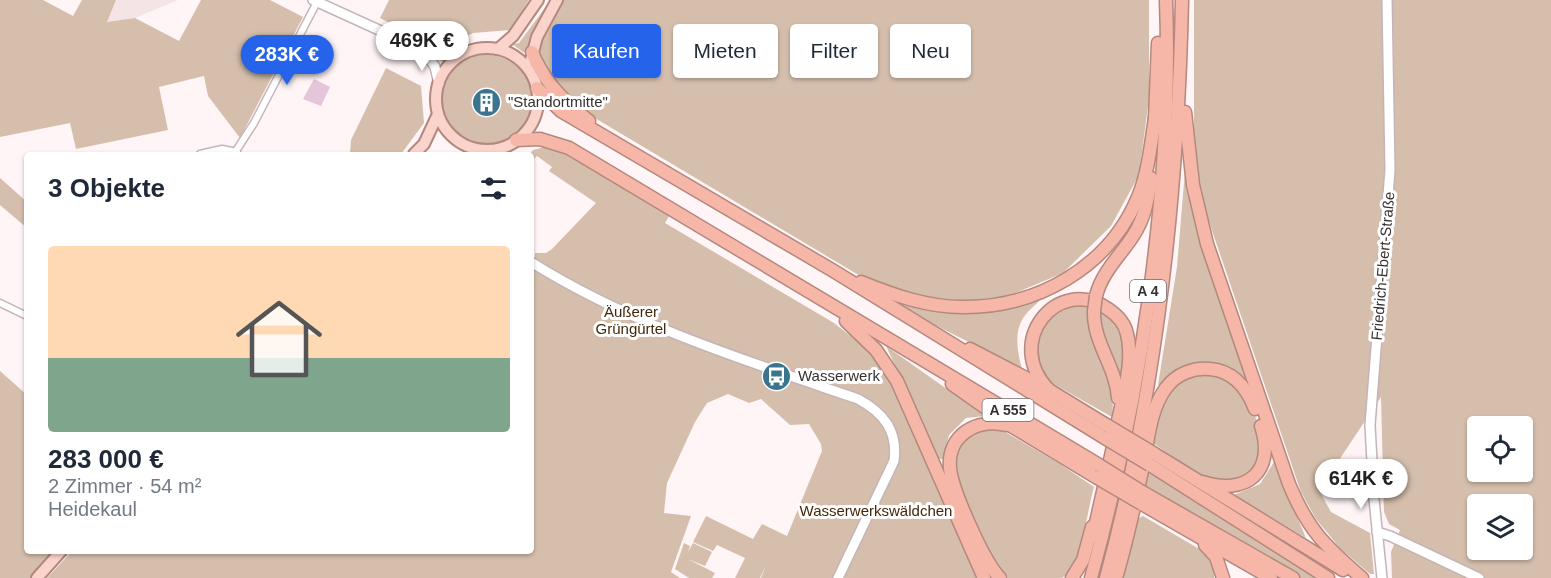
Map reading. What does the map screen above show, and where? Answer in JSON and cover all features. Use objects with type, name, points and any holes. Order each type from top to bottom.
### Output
[{"type":"highway","points":[[1072,578],[1080,567],[1086,550],[1118,404],[1114,376],[1095,330],[1096,296],[1102,278],[1132,236],[1147,205],[1156,112],[1159,33],[1164,0]]},
{"type":"highway","name":"A 4","points":[[1091,578],[1119,459],[1148,290],[1162,152],[1166,69],[1164,0]]},
{"type":"highway","name":"A 4","points":[[1106,578],[1133,462],[1152,365],[1172,210],[1180,80],[1182,0]]},
{"type":"highway","points":[[532,52],[546,79],[569,104],[606,135]]},
{"type":"highway","points":[[1180,80],[1193,184],[1202,225],[1285,473],[1297,504],[1318,537],[1362,578]]},
{"type":"highway","points":[[537,88],[561,111],[606,135]]},
{"type":"highway","points":[[832,270],[903,297],[953,307],[983,306],[1015,301],[1050,288],[1094,259],[1123,226],[1143,183],[1156,112]]},
{"type":"highway","name":"A 555","points":[[606,135],[946,340],[1107,432],[1328,578]]},
{"type":"highway","name":"A 555","points":[[516,140],[540,139],[560,144],[916,356],[1143,499],[1293,578]]},
{"type":"highway","points":[[1049,390],[1035,372],[1031,360],[1031,342],[1040,321],[1052,309],[1075,301],[1096,303],[1110,310],[1125,328],[1129,341],[1128,362],[1110,463],[1085,578]]},
{"type":"highway","points":[[825,303],[863,336],[883,359],[897,381],[984,578]]},
{"type":"highway","points":[[946,340],[987,357],[1049,390],[1107,432]]},
{"type":"highway","points":[[916,356],[1012,427],[1098,471]]},
{"type":"highway","points":[[1150,428],[1152,365]]},
{"type":"highway","points":[[1116,578],[1150,428],[1163,393],[1173,380],[1199,369],[1216,370],[1230,375],[1241,384],[1251,398],[1265,446],[1262,464],[1250,479],[1234,487],[1219,487],[1202,482]]},
{"type":"highway","points":[[1000,578],[987,561],[957,491],[950,472],[950,459],[956,442],[973,427],[988,423],[1012,427]]},
{"type":"highway","points":[[1151,459],[1202,482],[1357,578]]},
{"type":"highway","points":[[1143,499],[1195,536],[1271,578]]},
{"type":"highway","points":[[1195,536],[1216,557],[1223,578]]},
{"type":"main road","points":[[498,49],[513,36],[538,0]]},
{"type":"main road","points":[[528,69],[542,27],[557,0]]},
{"type":"main road","name":"Friedrich-Ebert-Straße","points":[[1382,578],[1370,424],[1390,170],[1387,0]]},
{"type":"main road","points":[[315,1],[425,51],[443,55],[472,50],[498,49],[516,57],[528,69],[537,88],[537,107],[533,120],[516,140],[503,147],[483,149],[470,147],[454,137],[438,114],[436,101],[439,84],[449,67],[472,50]]},
{"type":"main road","points":[[425,51],[435,67],[439,84]]},
{"type":"main road","points":[[424,144],[438,114]]},
{"type":"main road","points":[[416,152],[438,136],[454,137]]},
{"type":"main road","points":[[534,264],[577,289],[669,332],[858,399],[880,413],[892,430],[896,449],[894,461],[838,578]]},
{"type":"main road","points":[[1377,532],[1479,578]]},
{"type":"main road","points":[[37,578],[58,554]]},
{"type":"street","points":[[237,152],[315,1]]},
{"type":"street","points":[[211,152],[222,150],[231,152]]},
{"type":"street","points":[[0,303],[24,315]]},
{"type":"shaded area","points":[[116,0],[178,0],[135,18],[106,22]]},
{"type":"green space","points":[[0,0],[43,0],[73,16],[82,0],[116,0],[107,22],[135,18],[179,41],[201,0],[270,0],[303,17],[240,138],[208,96],[204,76],[159,87],[168,130],[76,149],[70,123],[0,137]]},
{"type":"green space","points":[[389,0],[529,0],[510,30],[473,33],[449,45],[434,47],[380,18]]},
{"type":"green space","points":[[562,0],[1149,0],[1149,98],[1139,175],[1111,226],[1063,273],[1006,297],[958,301],[934,300],[867,280],[578,108],[540,66],[538,46]]},
{"type":"green space","points":[[1194,0],[1551,0],[1551,578],[1392,578],[1391,552],[1400,530],[1389,524],[1384,512],[1381,397],[1319,490],[1331,512],[1370,533],[1374,574],[1370,574],[1340,548],[1316,519],[1301,492],[1201,198],[1194,141]]},
{"type":"green space","points":[[552,1],[527,52],[523,52],[512,44],[519,43]]},
{"type":"green space","points":[[487,55],[504,58],[519,68],[529,83],[532,100],[529,117],[519,132],[504,142],[487,145],[470,142],[455,132],[445,117],[442,100],[445,83],[455,68],[470,58]]},
{"type":"green space","points":[[386,68],[421,86],[424,123],[402,152],[350,152],[351,140]]},
{"type":"green space","name":"Äußerer Grüngürtel","points":[[545,147],[565,152],[669,216],[665,223],[834,323],[866,348],[894,387],[978,578],[761,578],[766,566],[760,578],[735,578],[745,558],[717,545],[713,551],[693,542],[706,516],[753,539],[762,524],[787,536],[822,451],[821,444],[809,424],[790,425],[761,399],[749,403],[728,394],[707,403],[695,422],[667,483],[664,513],[691,516],[671,572],[680,578],[47,578],[69,554],[534,554],[534,257],[535,253],[546,253],[552,249],[596,203],[549,171],[552,167],[537,156],[534,159],[533,150]]},
{"type":"green space","points":[[1185,171],[1252,391],[1219,366],[1163,386],[1158,385],[1177,267]]},
{"type":"green space","points":[[0,178],[24,199],[24,225],[0,205]]},
{"type":"green space","points":[[1042,296],[1026,314],[1019,327],[1018,348],[1022,369],[935,325],[902,305],[952,313],[1011,307]]},
{"type":"green space","points":[[1070,305],[1091,306],[1110,375],[1112,417],[1045,379],[1037,359],[1034,347],[1037,334],[1052,317]]},
{"type":"green space","points":[[1098,311],[1109,315],[1122,330],[1124,360],[1120,381],[1108,353]]},
{"type":"green space","points":[[886,346],[985,416],[966,418],[949,435],[943,459],[939,459]]},
{"type":"green space","points":[[0,371],[24,392],[24,554],[51,554],[30,578],[0,578]]},
{"type":"green space","points":[[1201,374],[1224,377],[1241,392],[1254,413],[1260,437],[1259,460],[1254,469],[1240,481],[1207,481],[1153,443],[1165,398],[1178,382]]},
{"type":"green space","points":[[979,429],[1000,429],[1094,487],[1079,549],[1069,571],[1062,578],[1008,578],[996,567],[989,556],[968,509],[957,476],[955,462],[956,452],[960,445]]},
{"type":"green space","points":[[1274,462],[1306,538],[1234,495],[1260,484]]},
{"type":"green space","points":[[1149,470],[1322,578],[1300,578],[1290,573],[1145,488]]},
{"type":"green space","points":[[1143,516],[1206,553],[1215,572],[1214,578],[1122,578],[1139,518]]},
{"type":"green space","points":[[684,543],[690,546],[688,552],[693,543],[712,552],[705,566],[688,559],[715,573],[712,578],[689,578],[675,569]]},
{"type":"building","points":[[314,79],[330,87],[321,106],[303,99]]},
{"type":"place","name":"\"Standortmitte\"","points":[[487,102]]},
{"type":"place","name":"Wasserwerk","points":[[777,376]]},
{"type":"park label","name":"Wasserwerkswäldchen","points":[[876,511]]}]
